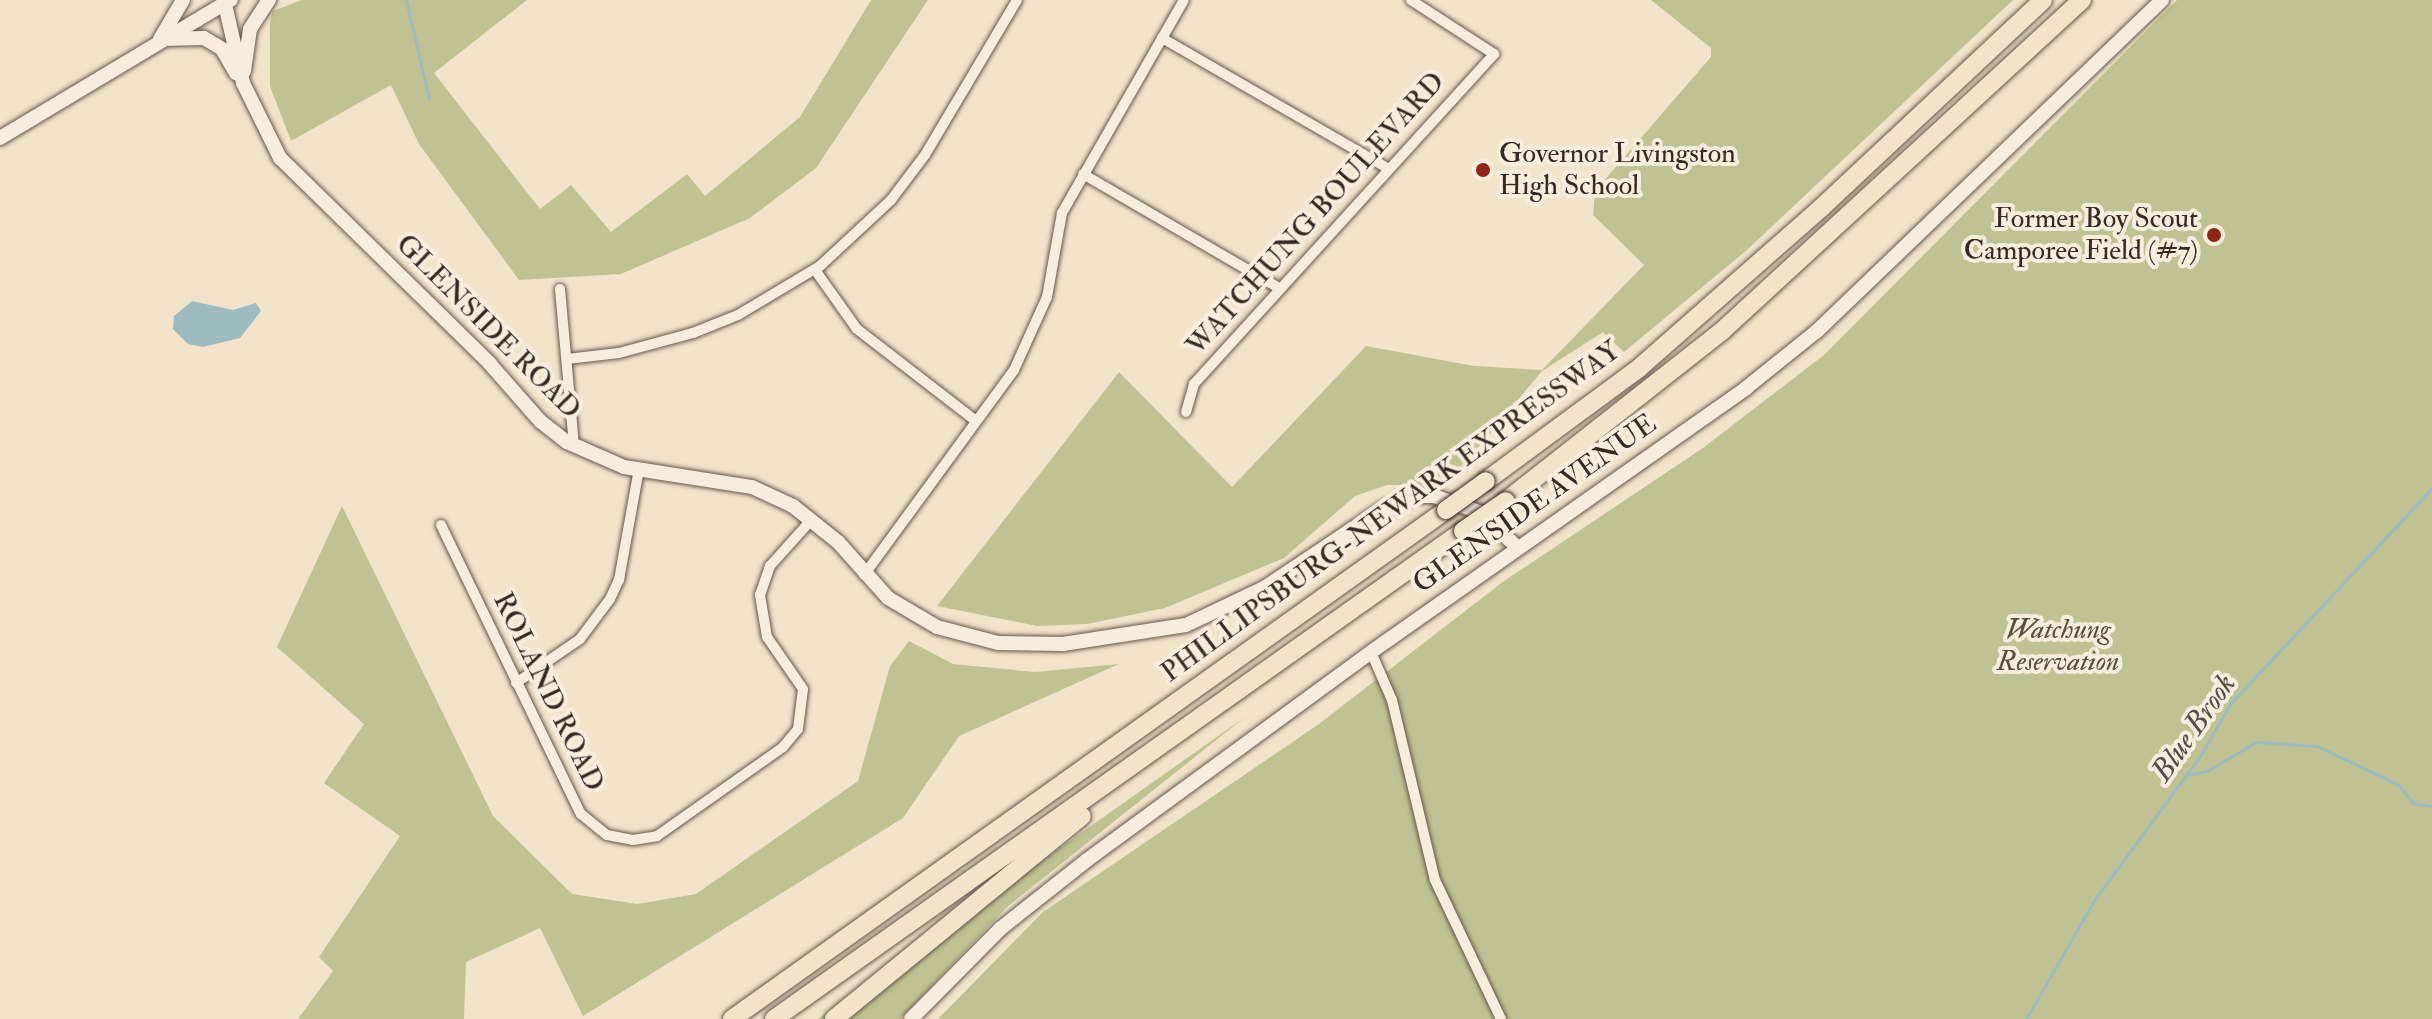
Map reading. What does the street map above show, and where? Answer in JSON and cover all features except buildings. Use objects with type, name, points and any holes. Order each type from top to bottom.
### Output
[{"type":"highway","name":"PHILLIPSBURG-NEWARK EXPRESSWAY","points":[[732,1019],[1446,510],[1639,368],[1821,208],[2043,0]]},
{"type":"highway","name":"PHILLIPSBURG-NEWARK EXPRESSWAY","points":[[774,1019],[1180,735],[1506,501],[1722,331],[2082,0]]},
{"type":"highway","points":[[834,1019],[1180,735]]},
{"type":"main road","points":[[160,39],[183,0]]},
{"type":"main road","points":[[243,83],[250,29],[269,0]]},
{"type":"main road","name":"GLENSIDE AVENUE","points":[[911,1019],[1026,907],[1371,652],[1746,388],[1817,331],[2162,0]]},
{"type":"main road","points":[[0,138],[227,1]]},
{"type":"main road","name":"GLENSIDE ROAD","points":[[227,1],[243,83],[258,122],[289,169],[490,364],[540,421],[574,445],[639,469],[752,487],[812,519],[888,598],[937,627],[998,643],[1063,644],[1151,633],[1221,610],[1291,572],[1382,509],[1415,496],[1434,496],[1479,512],[1518,548]]},
{"type":"main road","points":[[160,39],[213,43],[243,83]]},
{"type":"street","points":[[567,359],[619,353],[693,333],[738,315],[815,270],[891,200],[925,155],[1017,0]]},
{"type":"street","points":[[864,575],[1014,370],[1047,297],[1056,228],[1083,174],[1184,0]]},
{"type":"street","name":"WATCHUNG BOULEVARD","points":[[1186,412],[1194,384],[1277,287],[1494,54],[1411,0]]},
{"type":"street","points":[[1162,38],[1387,168]]},
{"type":"street","points":[[1083,174],[1277,287]]},
{"type":"street","points":[[815,270],[857,329],[976,421]]},
{"type":"street","points":[[560,289],[574,445]]},
{"type":"street","points":[[516,683],[580,639],[610,599],[619,580],[639,469]]},
{"type":"street","name":"ROLAND ROAD","points":[[441,525],[516,683],[586,819],[620,839],[657,836],[783,747],[798,729],[803,689],[767,637],[760,595],[770,566],[812,519]]},
{"type":"street","points":[[1371,652],[1392,700],[1435,880],[1501,1019]]},
{"type":"green space","points":[[302,0],[527,0],[434,73],[540,209],[571,185],[611,232],[687,174],[705,196],[800,117],[871,0],[928,0],[816,168],[750,218],[621,274],[519,280],[419,144],[391,85],[291,141],[270,86],[270,21],[273,11]]},
{"type":"green space","points":[[1651,0],[2013,0],[1747,250],[1624,352],[1603,332],[1542,371],[1447,485],[1387,485],[1355,496],[1284,558],[1165,608],[1087,624],[1037,626],[937,606],[1119,372],[1232,487],[1366,346],[1474,366],[1542,370],[1644,265],[1593,215],[1595,191],[1711,57],[1711,48]]},
{"type":"green space","name":"Watchung Reservation","points":[[2177,0],[2432,0],[2432,1019],[938,1019],[1043,912],[1319,724],[1504,581],[1703,448],[1824,355]]},
{"type":"green space","points":[[342,506],[493,816],[572,894],[637,904],[696,894],[858,781],[890,666],[909,641],[953,664],[1035,672],[1119,664],[959,736],[903,818],[583,1016],[540,928],[466,962],[464,1019],[298,1019],[333,971],[319,957],[400,836],[324,783],[364,724],[277,647]]},
{"type":"green space","points":[[1245,717],[1007,907],[900,1019],[818,1019]]},
{"type":"water","points":[[192,301],[233,310],[256,303],[261,311],[240,338],[203,347],[188,344],[173,329],[174,316]]},
{"type":"waterway","points":[[406,0],[429,99]]},
{"type":"waterway","name":"Blue Brook","points":[[2026,1019],[2095,899],[2200,756],[2231,703],[2432,488]]},
{"type":"waterway","points":[[2186,775],[2207,771],[2256,742],[2317,746],[2399,785],[2413,803],[2432,806]]},
{"type":"place","name":"Governor Livingston High School","points":[[1483,170]]},
{"type":"place","name":"Former Boy Scout Camporee Field (#7)","points":[[2214,235]]}]
